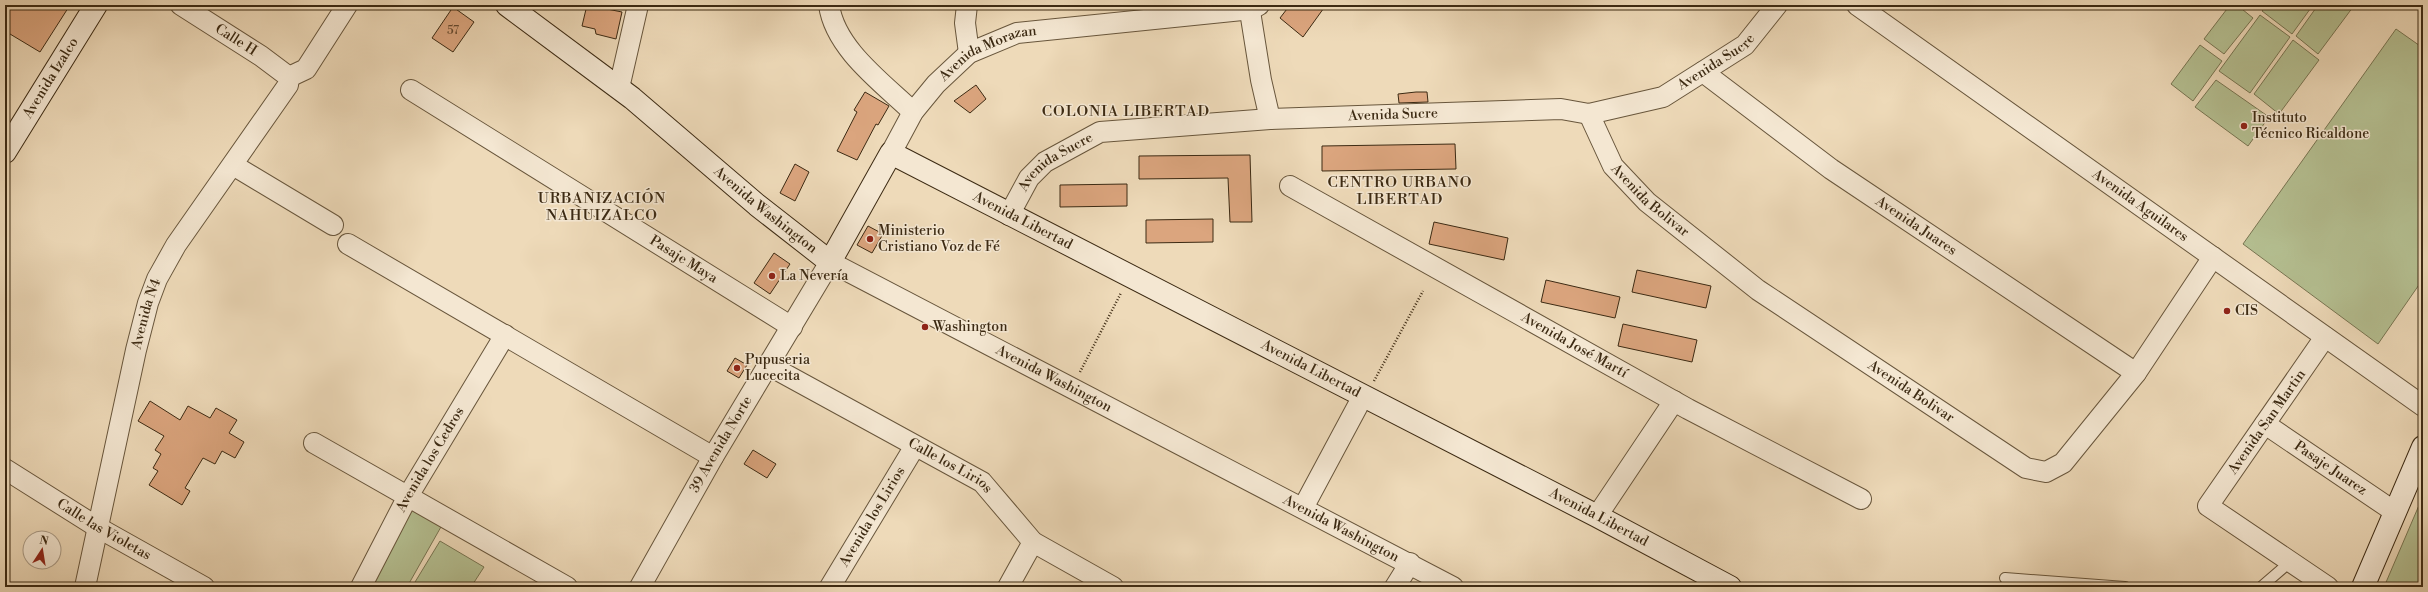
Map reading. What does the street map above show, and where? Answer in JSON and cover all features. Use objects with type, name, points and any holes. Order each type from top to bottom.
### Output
[{"type":"main road","name":"Avenida Izalco","points":[[5,152],[96,5]]},
{"type":"main road","name":"Avenida Washington","points":[[514,7],[619,88],[757,205],[830,262]]},
{"type":"main road","name":"Avenida Morazan","points":[[830,262],[890,153]]},
{"type":"main road","name":"Avenida Libertad","points":[[890,153],[1009,215],[1368,388],[1596,516],[1730,587]]},
{"type":"main road","points":[[2363,587],[2423,447]]},
{"type":"street","name":"Calle H","points":[[181,5],[261,56],[289,77]]},
{"type":"street","points":[[289,77],[306,69],[347,5]]},
{"type":"street","points":[[619,88],[638,5]]},
{"type":"street","points":[[829,5],[834,23],[845,46],[913,112]]},
{"type":"street","points":[[966,5],[965,23],[969,53]]},
{"type":"street","name":"Avenida Sucre","points":[[1009,215],[1029,178],[1045,162],[1100,132],[1270,119],[1561,109],[1589,114],[1663,97],[1745,45],[1776,5]]},
{"type":"street","name":"Avenida Aguilares","points":[[1857,5],[2423,406]]},
{"type":"street","points":[[1253,6],[1261,80],[1270,119]]},
{"type":"street","name":"Avenida Morazan","points":[[890,153],[913,112],[936,84],[969,53],[1017,33],[1253,6]]},
{"type":"street","name":"Avenida Juares","points":[[1702,72],[1831,169],[2136,372]]},
{"type":"street","name":"Avenida N4","points":[[85,587],[97,527],[148,303],[169,257],[288,85],[289,77]]},
{"type":"street","name":"Pasaje Maya","points":[[411,90],[792,327]]},
{"type":"street","name":"Avenida Bolivar","points":[[1589,114],[1613,166],[1647,202],[1758,290],[2026,468],[2046,472],[2064,463],[2136,372],[2213,257]]},
{"type":"street","points":[[233,165],[333,224]]},
{"type":"street","name":"Avenida José Martí","points":[[1290,186],[1674,401],[1861,499]]},
{"type":"street","points":[[348,244],[713,457]]},
{"type":"street","name":"39 Avenida Norte","points":[[640,587],[713,457],[770,366],[830,262]]},
{"type":"street","name":"Avenida Washington","points":[[830,262],[1410,563],[1453,587]]},
{"type":"street","name":"Avenida los Cedros","points":[[361,587],[408,496],[505,335]]},
{"type":"street","name":"Avenida San Martin","points":[[2290,562],[2208,506],[2325,337]]},
{"type":"street","name":"Calle los Lirios","points":[[770,366],[982,482],[1033,542],[1113,587]]},
{"type":"street","points":[[1303,508],[1368,388]]},
{"type":"street","points":[[1596,516],[1674,401]]},
{"type":"street","name":"Pasaje Juarez","points":[[2265,424],[2395,512]]},
{"type":"street","points":[[314,443],[568,587]]},
{"type":"street","name":"Avenida los Lirios","points":[[830,587],[915,446]]},
{"type":"street","name":"Calle las Violetas","points":[[5,469],[97,527],[204,587]]},
{"type":"street","points":[[1008,587],[1033,542]]},
{"type":"street","points":[[2290,562],[2328,587]]},
{"type":"street","points":[[1394,587],[1410,563]]},
{"type":"lane","points":[[2261,587],[2290,562]]},
{"type":"lane","points":[[2005,578],[2125,587]]},
{"type":"path","points":[[1079,374],[1124,288]]},
{"type":"path","points":[[1368,388],[1423,291]]},
{"type":"green space","points":[[2230,5],[2237,5],[2253,18],[2224,54],[2204,39]]},
{"type":"green space","points":[[2267,5],[2313,5],[2292,34],[2262,11]]},
{"type":"green space","points":[[2318,5],[2353,7],[2318,54],[2296,36]]},
{"type":"green space","points":[[2260,15],[2290,37],[2250,93],[2219,71]]},
{"type":"green space","points":[[2396,29],[2423,48],[2423,279],[2378,344],[2243,244]]},
{"type":"green space","points":[[2293,40],[2319,60],[2279,114],[2254,94]]},
{"type":"green space","points":[[2200,45],[2222,61],[2193,101],[2171,84]]},
{"type":"green space","points":[[2216,80],[2269,117],[2248,146],[2195,107]]},
{"type":"green space","points":[[2423,496],[2423,587],[2384,587]]},
{"type":"green space","points":[[413,500],[446,518],[407,587],[367,587]]},
{"type":"green space","points":[[440,541],[484,567],[471,587],[412,587]]},
{"type":"building","points":[[5,5],[70,5],[40,52],[5,31]]},
{"type":"building","points":[[587,5],[622,12],[616,39],[596,34],[595,29],[582,26]]},
{"type":"building","points":[[1290,5],[1326,5],[1303,37],[1280,18]]},
{"type":"building","points":[[453,7],[474,22],[453,52],[432,38]]},
{"type":"building","points":[[976,85],[986,99],[970,113],[954,101]]},
{"type":"building","points":[[865,92],[889,106],[878,125],[876,124],[857,160],[837,151],[857,112],[854,110]]},
{"type":"building","points":[[1427,92],[1428,102],[1399,103],[1398,94]]},
{"type":"building","points":[[1455,144],[1456,169],[1322,171],[1322,146]]},
{"type":"building","points":[[1250,155],[1252,222],[1230,222],[1228,178],[1139,179],[1139,156]]},
{"type":"building","points":[[795,164],[809,172],[795,201],[780,193]]},
{"type":"building","points":[[1127,184],[1127,206],[1060,207],[1060,185]]},
{"type":"building","points":[[1213,219],[1213,242],[1146,243],[1146,220]]},
{"type":"building","points":[[1434,222],[1508,238],[1504,260],[1429,244]]},
{"type":"building","name":"Ministerio Cristiano Voz de Fé","points":[[868,226],[883,234],[872,253],[857,245]]},
{"type":"building","points":[[774,253],[790,264],[770,294],[754,283]]},
{"type":"building","points":[[1637,270],[1711,286],[1706,308],[1632,292]]},
{"type":"building","points":[[1546,280],[1620,297],[1615,318],[1541,302]]},
{"type":"building","points":[[1623,324],[1697,340],[1692,362],[1618,346]]},
{"type":"building","name":"Pupuseria Lucecita","points":[[735,358],[747,365],[739,378],[727,371]]},
{"type":"building","points":[[150,401],[180,420],[188,406],[210,418],[216,408],[237,420],[229,433],[244,442],[235,458],[222,451],[215,464],[203,458],[185,488],[190,491],[182,505],[149,485],[158,471],[153,468],[161,454],[155,450],[164,436],[138,421]]},
{"type":"building","points":[[753,450],[776,464],[767,478],[744,464]]},
{"type":"place","name":"Instituto Técnico Ricaldone","points":[[2244,126]]},
{"type":"place","name":"Ministerio Cristiano Voz de Fé","points":[[870,239]]},
{"type":"place","name":"La Nevería","points":[[772,276]]},
{"type":"place","name":"CIS","points":[[2227,311]]},
{"type":"place","name":"Washington","points":[[925,327]]},
{"type":"place","name":"Pupuseria Lucecita","points":[[737,368]]},
{"type":"district","name":"COLONIA LIBERTAD","points":[[1126,111]]},
{"type":"district","name":"CENTRO URBANO LIBERTAD","points":[[1400,190]]},
{"type":"district","name":"URBANIZACIÓN NAHUIZALCO","points":[[602,206]]}]
